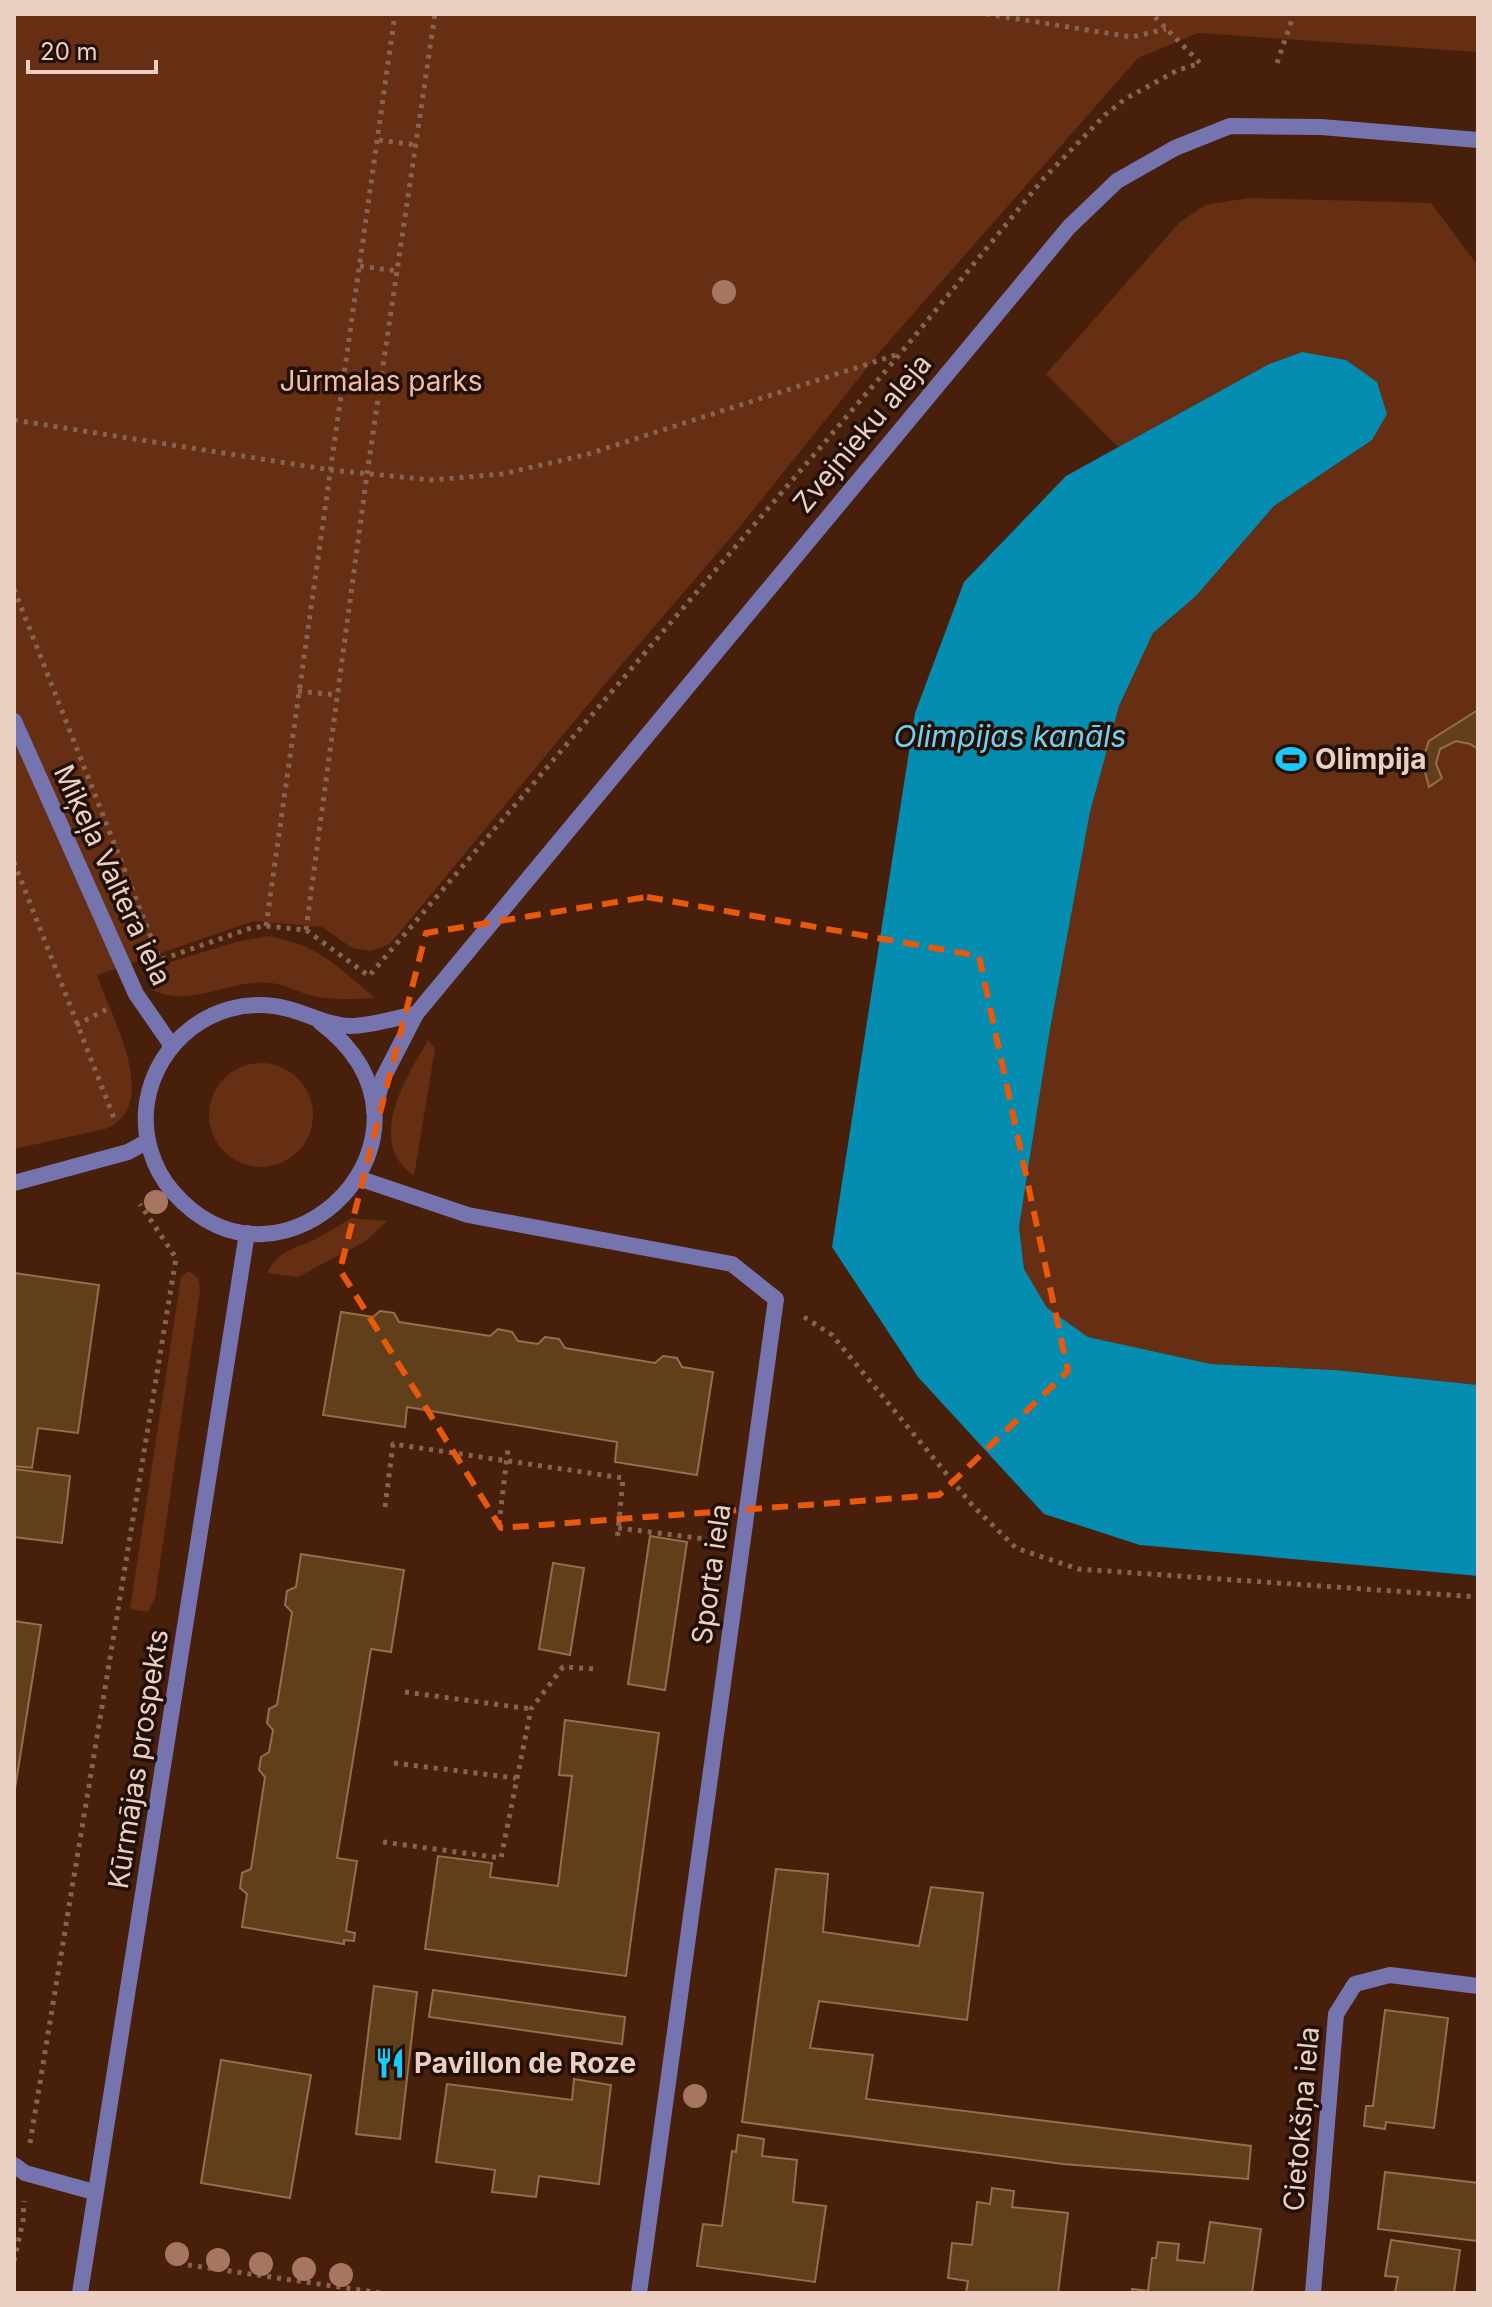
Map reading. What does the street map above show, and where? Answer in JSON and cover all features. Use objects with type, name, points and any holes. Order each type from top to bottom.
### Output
[{"type":"street","name":"Zvejnieku aleja","points":[[374,1111],[383,1078],[416,1014],[1069,227],[1117,181],[1175,148],[1230,126],[1321,127],[1478,140]]},
{"type":"street","name":"Miķeļa Valtera iela","points":[[14,721],[136,994],[172,1046]]},
{"type":"street","points":[[320,1022],[352,1050],[371,1089],[373,1134],[368,1157],[358,1178],[345,1195],[310,1222],[290,1229],[247,1233],[202,1217],[182,1203],[167,1185],[155,1164],[145,1121],[152,1081],[172,1046],[189,1029],[231,1008],[253,1004],[288,1009],[320,1022],[352,1026],[416,1014]]},
{"type":"street","points":[[14,1183],[128,1152],[148,1141]]},
{"type":"street","points":[[358,1178],[468,1215],[732,1264],[776,1299]]},
{"type":"street","name":"Kūrmājas prospekts","points":[[80,2293],[247,1233]]},
{"type":"street","name":"Sporta iela","points":[[639,2293],[776,1299]]},
{"type":"street","name":"Cietokšņa iela","points":[[1313,2293],[1330,2056],[1336,2014],[1355,1984],[1390,1975],[1478,1986]]},
{"type":"street","points":[[14,2165],[25,2173],[94,2192]]},
{"type":"path","points":[[266,926],[395,14]]},
{"type":"path","points":[[306,930],[367,474],[435,14]]},
{"type":"path","points":[[986,14],[1132,37],[1166,29]]},
{"type":"path","points":[[14,589],[160,960],[239,932],[266,926],[306,930],[369,976],[900,354],[1044,178],[1105,115],[1125,99],[1150,84],[1200,63],[1152,14]]},
{"type":"path","points":[[1277,63],[1294,14]]},
{"type":"path","points":[[379,140],[416,145]]},
{"type":"path","points":[[360,266],[397,271]]},
{"type":"path","points":[[14,420],[331,470],[431,480],[502,474],[585,455],[900,354]]},
{"type":"path","points":[[298,691],[337,695]]},
{"type":"path","points":[[14,862],[128,1152],[141,1205],[176,1258],[35,2116]]},
{"type":"path","points":[[776,1299],[832,1335],[973,1506],[1016,1548],[1078,1569],[1478,1597]]},
{"type":"path","points":[[385,1507],[393,1444],[507,1460],[623,1478],[617,1542]]},
{"type":"path","points":[[499,1524],[508,1449]]},
{"type":"path","points":[[618,1528],[706,1539]]},
{"type":"path","points":[[383,1842],[501,1858],[531,1709],[563,1667],[596,1669]]},
{"type":"path","points":[[405,1692],[531,1709]]},
{"type":"path","points":[[394,1763],[516,1778]]},
{"type":"path","points":[[14,2261],[23,2221]]},
{"type":"path","points":[[188,2265],[381,2293]]},
{"type":"highlighted area","points":[[647,897],[979,956],[1068,1371],[939,1495],[501,1528],[340,1270],[426,933]]},
{"type":"green space","name":"Jūrmalas parks","points":[[14,14],[1478,14],[1478,52],[1198,33],[1138,58],[883,348],[738,529],[390,944],[371,951],[352,948],[322,927],[254,921],[97,975],[128,1058],[132,1080],[130,1101],[122,1117],[105,1129],[14,1149]]},
{"type":"green space","name":"Olimpija","points":[[1249,198],[1431,203],[1478,266],[1478,1385],[1335,1370],[1211,1364],[1088,1337],[1047,1309],[1024,1269],[1019,1227],[1049,1035],[1090,812],[1119,706],[1153,633],[1196,596],[1274,506],[1372,440],[1302,352],[1269,364],[1118,447],[1046,374],[1179,223],[1205,205]]},
{"type":"green space","points":[[267,936],[314,951],[338,966],[375,998],[319,997],[271,983],[240,985],[180,996],[165,995],[150,989],[167,963]]},
{"type":"green space","points":[[428,1040],[435,1049],[414,1176],[400,1162],[392,1145],[391,1128],[401,1091]]},
{"type":"green space","points":[[261,1063],[281,1067],[298,1078],[309,1095],[313,1115],[309,1135],[298,1152],[281,1163],[261,1167],[241,1163],[224,1152],[213,1135],[209,1115],[213,1095],[224,1078],[241,1067]]},
{"type":"green space","points":[[351,1218],[387,1221],[366,1241],[298,1277],[267,1273],[283,1254]]},
{"type":"green space","points":[[189,1271],[198,1278],[200,1291],[155,1598],[148,1612],[130,1609],[181,1277]]},
{"type":"water","name":"Olimpijas kanāls","points":[[1302,352],[1346,360],[1377,382],[1387,414],[1372,440],[1274,506],[1196,596],[1153,633],[1119,706],[1090,812],[1049,1035],[1019,1227],[1024,1269],[1047,1308],[1088,1337],[1211,1364],[1335,1370],[1478,1385],[1478,1576],[1140,1545],[1044,1514],[918,1377],[832,1247],[915,713],[964,582],[1066,476],[1269,364]]},
{"type":"building","points":[[1478,710],[1478,749],[1456,741],[1440,749],[1436,764],[1442,778],[1429,787],[1422,761],[1429,741]]},
{"type":"building","points":[[14,1273],[99,1285],[78,1433],[38,1428],[32,1468],[14,1466]]},
{"type":"building","points":[[380,1311],[394,1313],[399,1322],[490,1336],[498,1329],[512,1332],[518,1341],[538,1344],[545,1337],[559,1339],[565,1348],[655,1363],[663,1356],[677,1358],[682,1367],[713,1372],[697,1475],[615,1462],[617,1442],[407,1407],[405,1427],[323,1415],[341,1312],[373,1317]]},
{"type":"building","points":[[14,1469],[70,1476],[62,1543],[14,1537]]},
{"type":"building","points":[[650,1536],[687,1542],[665,1690],[628,1684]]},
{"type":"building","points":[[301,1554],[404,1570],[391,1652],[371,1649],[337,1858],[357,1861],[346,1931],[355,1933],[354,1941],[344,1940],[344,1944],[242,1927],[247,1894],[240,1888],[242,1873],[251,1869],[265,1777],[259,1770],[261,1757],[269,1752],[273,1730],[267,1723],[269,1709],[277,1705],[292,1612],[285,1605],[287,1591],[296,1587]]},
{"type":"building","points":[[553,1563],[584,1568],[570,1655],[539,1649]]},
{"type":"building","points":[[14,1621],[41,1625],[14,1795]]},
{"type":"building","points":[[565,1720],[659,1733],[626,1976],[425,1949],[438,1856],[492,1863],[490,1877],[558,1886],[572,1776],[559,1775]]},
{"type":"building","points":[[776,1869],[828,1874],[823,1932],[919,1946],[931,1887],[983,1893],[967,2020],[819,2001],[810,2048],[873,2055],[866,2099],[1251,2146],[1248,2179],[1063,2164],[742,2122]]},
{"type":"building","points":[[374,1986],[417,1992],[400,2139],[356,2134]]},
{"type":"building","points":[[433,1990],[625,2017],[622,2044],[429,2017]]},
{"type":"building","points":[[1385,2010],[1448,2018],[1434,2128],[1386,2122],[1385,2129],[1364,2126],[1366,2106],[1373,2106]]},
{"type":"building","points":[[221,2060],[311,2075],[290,2198],[201,2183]]},
{"type":"building","points":[[574,2079],[611,2085],[599,2184],[539,2176],[536,2197],[492,2192],[495,2170],[436,2162],[447,2084],[572,2100]]},
{"type":"building","points":[[738,2135],[764,2139],[762,2156],[797,2160],[793,2202],[826,2206],[815,2282],[697,2266],[703,2224],[722,2226],[732,2151],[736,2152]]},
{"type":"building","points":[[1385,2172],[1478,2183],[1478,2241],[1378,2229]]},
{"type":"building","points":[[992,2188],[1014,2191],[1012,2207],[1068,2213],[1058,2293],[966,2293],[968,2281],[948,2278],[952,2243],[972,2245],[977,2202],[990,2204]]},
{"type":"building","points":[[1210,2222],[1261,2229],[1252,2293],[1132,2293],[1132,2289],[1148,2291],[1152,2258],[1156,2258],[1158,2242],[1179,2244],[1177,2260],[1204,2263]]},
{"type":"building","points":[[1391,2240],[1460,2250],[1454,2293],[1395,2293],[1398,2277],[1385,2276]]},
{"type":"place","name":"Olimpija","points":[[1291,759]]},
{"type":"place","name":"Pavillon de Roze","points":[[390,2063]]}]
